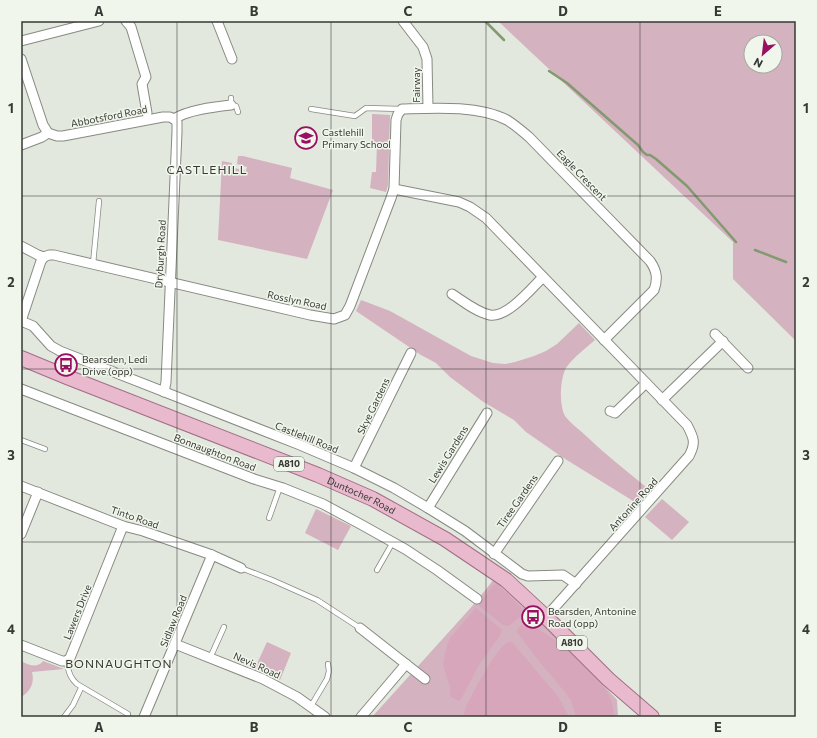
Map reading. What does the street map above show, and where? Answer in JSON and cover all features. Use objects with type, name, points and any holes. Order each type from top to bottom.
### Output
[{"type":"main road","name":"Duntocher Road","points":[[21,358],[318,475],[373,499],[445,539],[499,575],[546,617],[608,679],[652,717]]},
{"type":"street","points":[[21,41],[99,21]]},
{"type":"street","points":[[126,21],[131,27],[146,77],[142,84],[146,113]]},
{"type":"street","points":[[217,21],[232,59]]},
{"type":"street","name":"Fairway","points":[[405,22],[423,47],[427,60],[428,108]]},
{"type":"street","points":[[21,59],[48,133],[21,146]]},
{"type":"street","points":[[174,119],[189,112],[233,105]]},
{"type":"street","name":"Eagle Crescent","points":[[402,109],[459,109],[479,112],[506,120],[529,137],[650,261],[655,268],[657,275],[654,290],[604,340]]},
{"type":"street","name":"Rosslyn Road","points":[[21,246],[38,255],[54,255],[310,315],[334,319],[345,315],[352,303],[394,189],[396,120],[402,109]]},
{"type":"street","name":"Abbotsford Road","points":[[48,133],[63,136],[163,117],[170,116],[174,119]]},
{"type":"street","name":"Dryburgh Road","points":[[164,392],[166,382],[177,132],[176,122],[174,119]]},
{"type":"street","name":"Antonine Road","points":[[394,189],[459,202],[470,207],[486,218],[687,426],[693,436],[693,449],[689,456],[546,617]]},
{"type":"street","points":[[21,321],[44,256]]},
{"type":"street","points":[[452,294],[480,311],[490,315],[497,315],[511,308],[543,277]]},
{"type":"street","name":"Castlehill Road","points":[[21,321],[33,326],[51,346],[68,354],[300,445],[354,468],[394,488],[465,531],[522,574],[528,576],[563,575],[576,584]]},
{"type":"street","points":[[715,334],[748,368]]},
{"type":"street","points":[[662,400],[723,341]]},
{"type":"street","name":"Skye Gardens","points":[[354,468],[411,353]]},
{"type":"street","points":[[610,411],[615,413],[646,383]]},
{"type":"street","name":"Bonnaughton Road","points":[[21,388],[323,504],[393,542],[437,570],[477,599]]},
{"type":"street","name":"Lewis Gardens","points":[[428,508],[487,413]]},
{"type":"street","name":"Tiree Gardens","points":[[494,554],[558,461]]},
{"type":"street","name":"Tinto Road","points":[[21,486],[123,526],[143,531],[212,555],[241,568]]},
{"type":"street","points":[[21,534],[38,492]]},
{"type":"street","name":"Lawers Drive","points":[[66,661],[72,654],[123,526]]},
{"type":"street","name":"Sidlaw Road","points":[[144,717],[212,555]]},
{"type":"street","points":[[360,628],[425,679]]},
{"type":"street","name":"Nevis Road","points":[[175,644],[263,678],[311,706],[325,717]]},
{"type":"street","points":[[21,645],[62,661],[66,661]]},
{"type":"street","points":[[361,717],[406,664]]},
{"type":"lane","points":[[311,109],[355,116],[366,108],[402,109]]},
{"type":"lane","points":[[93,264],[99,201]]},
{"type":"lane","points":[[21,440],[46,449]]},
{"type":"lane","points":[[269,518],[280,487]]},
{"type":"lane","points":[[377,570],[393,542]]},
{"type":"lane","points":[[241,568],[317,600],[360,628]]},
{"type":"lane","points":[[210,658],[224,627]]},
{"type":"lane","points":[[66,661],[72,679],[81,688],[129,715]]},
{"type":"lane","points":[[311,706],[328,679],[328,664]]},
{"type":"lane","points":[[64,717],[73,705],[81,688]]},
{"type":"shaded area","points":[[498,21],[796,21],[796,341],[733,279],[733,242]]},
{"type":"shaded area","points":[[372,114],[390,115],[388,185],[386,192],[370,188],[372,172],[376,172],[377,143],[372,141]]},
{"type":"shaded area","points":[[238,156],[292,168],[290,178],[333,190],[307,259],[218,240],[222,161],[232,163],[231,167],[246,171],[247,167],[237,164]]},
{"type":"shaded area","points":[[361,300],[390,311],[471,356],[493,363],[505,364],[515,362],[546,351],[557,344],[579,323],[595,340],[574,358],[565,370],[561,393],[565,416],[601,450],[651,491],[638,504],[562,457],[526,432],[514,420],[482,401],[450,377],[436,363],[421,355],[356,311]]},
{"type":"shaded area","points":[[662,499],[689,522],[672,540],[645,517]]},
{"type":"shaded area","points":[[316,509],[351,526],[338,550],[305,533]]},
{"type":"shaded area","points":[[494,579],[580,659],[617,700],[618,717],[372,717],[475,603]]},
{"type":"shaded area","points":[[496,584],[523,610],[522,615],[509,626],[503,625],[479,606],[479,603],[493,585]]},
{"type":"shaded area","points":[[476,608],[502,630],[501,634],[479,665],[461,699],[458,701],[451,697],[450,687],[443,665],[446,649],[450,638]]},
{"type":"shaded area","points":[[526,622],[530,623],[562,645],[607,691],[611,700],[614,717],[576,717],[571,700],[517,632],[518,628]]},
{"type":"shaded area","points":[[510,641],[559,698],[569,717],[465,717],[465,709],[491,661],[504,645]]},
{"type":"shaded area","points":[[267,642],[291,653],[280,680],[255,668]]},
{"type":"shaded area","points":[[21,661],[36,666],[43,661],[64,669],[32,672],[33,680],[31,687],[27,693],[21,697]]},
{"type":"waterway","points":[[485,21],[504,40]]},
{"type":"waterway","points":[[549,71],[567,83],[638,145],[643,152],[656,159],[687,186],[736,242]]},
{"type":"waterway","points":[[755,250],[786,262]]},
{"type":"place","name":"Castlehill Primary School","points":[[306,138]]},
{"type":"place","name":"Bearsden, Ledi Drive (opp)","points":[[66,365]]},
{"type":"place","name":"Bearsden, Antonine Road (opp)","points":[[533,617]]},
{"type":"district","name":"CASTLEHILL","points":[[207,170]]},
{"type":"district","name":"BONNAUGHTON","points":[[119,664]]}]
